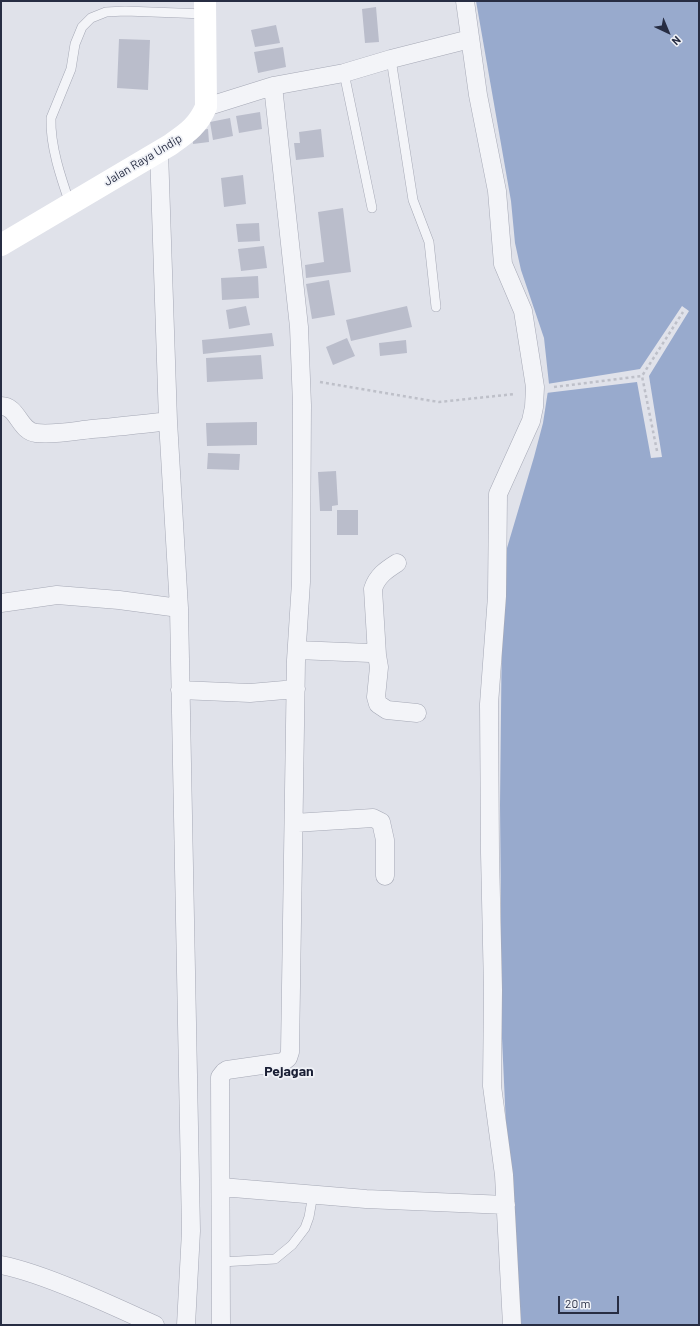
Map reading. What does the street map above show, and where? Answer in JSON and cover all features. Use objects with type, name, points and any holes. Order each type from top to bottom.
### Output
[{"type":"street","points":[[465,1],[478,95],[497,191],[502,264],[523,311],[535,391],[531,421],[498,494],[497,596],[489,704],[493,990],[492,1086],[504,1176],[512,1325]]},
{"type":"street","points":[[205,8],[206,107],[273,86],[344,73],[391,59],[470,39]]},
{"type":"street","points":[[221,1325],[220,1077],[227,1070],[283,1062],[288,1058],[290,1052],[296,689],[301,552],[302,406],[299,327],[273,86]]},
{"type":"street","name":"Jalan Raya Undip","points":[[1,246],[172,143],[200,119],[206,107]]},
{"type":"street","points":[[172,143],[168,421],[184,690],[191,1231],[186,1325]]},
{"type":"street","points":[[1,406],[5,406],[14,412],[26,428],[35,432],[69,432],[168,421]]},
{"type":"street","points":[[397,563],[375,581],[373,589],[379,667],[376,697],[378,704],[387,710],[417,713]]},
{"type":"street","points":[[1,603],[57,595],[119,600],[178,608]]},
{"type":"street","points":[[297,650],[377,655]]},
{"type":"street","points":[[184,690],[250,692],[296,689]]},
{"type":"street","points":[[294,823],[373,818],[380,822],[385,840],[385,876]]},
{"type":"street","points":[[221,1187],[366,1199],[506,1205]]},
{"type":"street","points":[[1,1265],[44,1276],[116,1306],[154,1325]]},
{"type":"lane","points":[[70,204],[56,155],[51,118],[71,68],[75,44],[82,27],[92,18],[106,12],[124,11],[183,13],[205,8]]},
{"type":"lane","points":[[391,59],[414,200],[429,242],[436,307]]},
{"type":"lane","points":[[344,73],[372,208]]},
{"type":"lane","points":[[221,1262],[275,1259],[292,1245],[305,1228],[310,1217],[313,1194]]},
{"type":"path","points":[[657,451],[642,376],[683,312]]},
{"type":"path","points":[[300,378],[439,402],[535,391],[642,376]]},
{"type":"water","points":[[476,1],[699,1],[699,1325],[520,1325],[506,1126],[501,1016],[500,805],[502,622],[504,570],[507,548],[543,423],[549,384],[544,338],[521,270],[515,243],[511,201]]},
{"type":"pier","points":[[682,306],[689,311],[649,376],[662,457],[651,458],[637,382],[546,393],[547,384],[640,369]]},
{"type":"building","points":[[376,7],[379,42],[365,43],[362,9]]},
{"type":"building","points":[[276,25],[280,43],[255,47],[251,30]]},
{"type":"building","points":[[119,39],[150,40],[148,90],[117,88]]},
{"type":"building","points":[[283,47],[286,67],[258,73],[254,52]]},
{"type":"building","points":[[260,112],[262,129],[239,133],[236,116]]},
{"type":"building","points":[[230,118],[233,136],[213,140],[210,122]]},
{"type":"building","points":[[208,129],[209,142],[193,144],[192,131]]},
{"type":"building","points":[[321,129],[324,157],[296,160],[294,143],[300,143],[299,132]]},
{"type":"building","points":[[243,175],[246,204],[224,207],[221,178]]},
{"type":"building","points":[[343,208],[351,272],[306,278],[305,265],[324,262],[318,212]]},
{"type":"building","points":[[259,223],[260,241],[238,242],[236,224]]},
{"type":"building","points":[[264,246],[267,268],[241,271],[238,249]]},
{"type":"building","points":[[258,276],[259,298],[222,300],[221,278]]},
{"type":"building","points":[[329,280],[335,315],[312,319],[306,284]]},
{"type":"building","points":[[246,306],[250,325],[229,329],[226,310]]},
{"type":"building","points":[[407,306],[412,327],[351,341],[346,320]]},
{"type":"building","points":[[272,333],[274,346],[203,354],[202,340]]},
{"type":"building","points":[[347,338],[355,356],[333,365],[326,347]]},
{"type":"building","points":[[406,340],[407,353],[380,356],[379,343]]},
{"type":"building","points":[[261,355],[263,379],[207,382],[206,358]]},
{"type":"building","points":[[257,422],[257,445],[207,446],[206,423]]},
{"type":"building","points":[[208,453],[240,454],[239,470],[207,469]]},
{"type":"building","points":[[336,471],[338,505],[332,506],[332,511],[320,511],[318,472]]},
{"type":"building","points":[[337,510],[358,510],[358,535],[337,535]]},
{"type":"district","name":"Pejagan","points":[[289,1071]]}]
